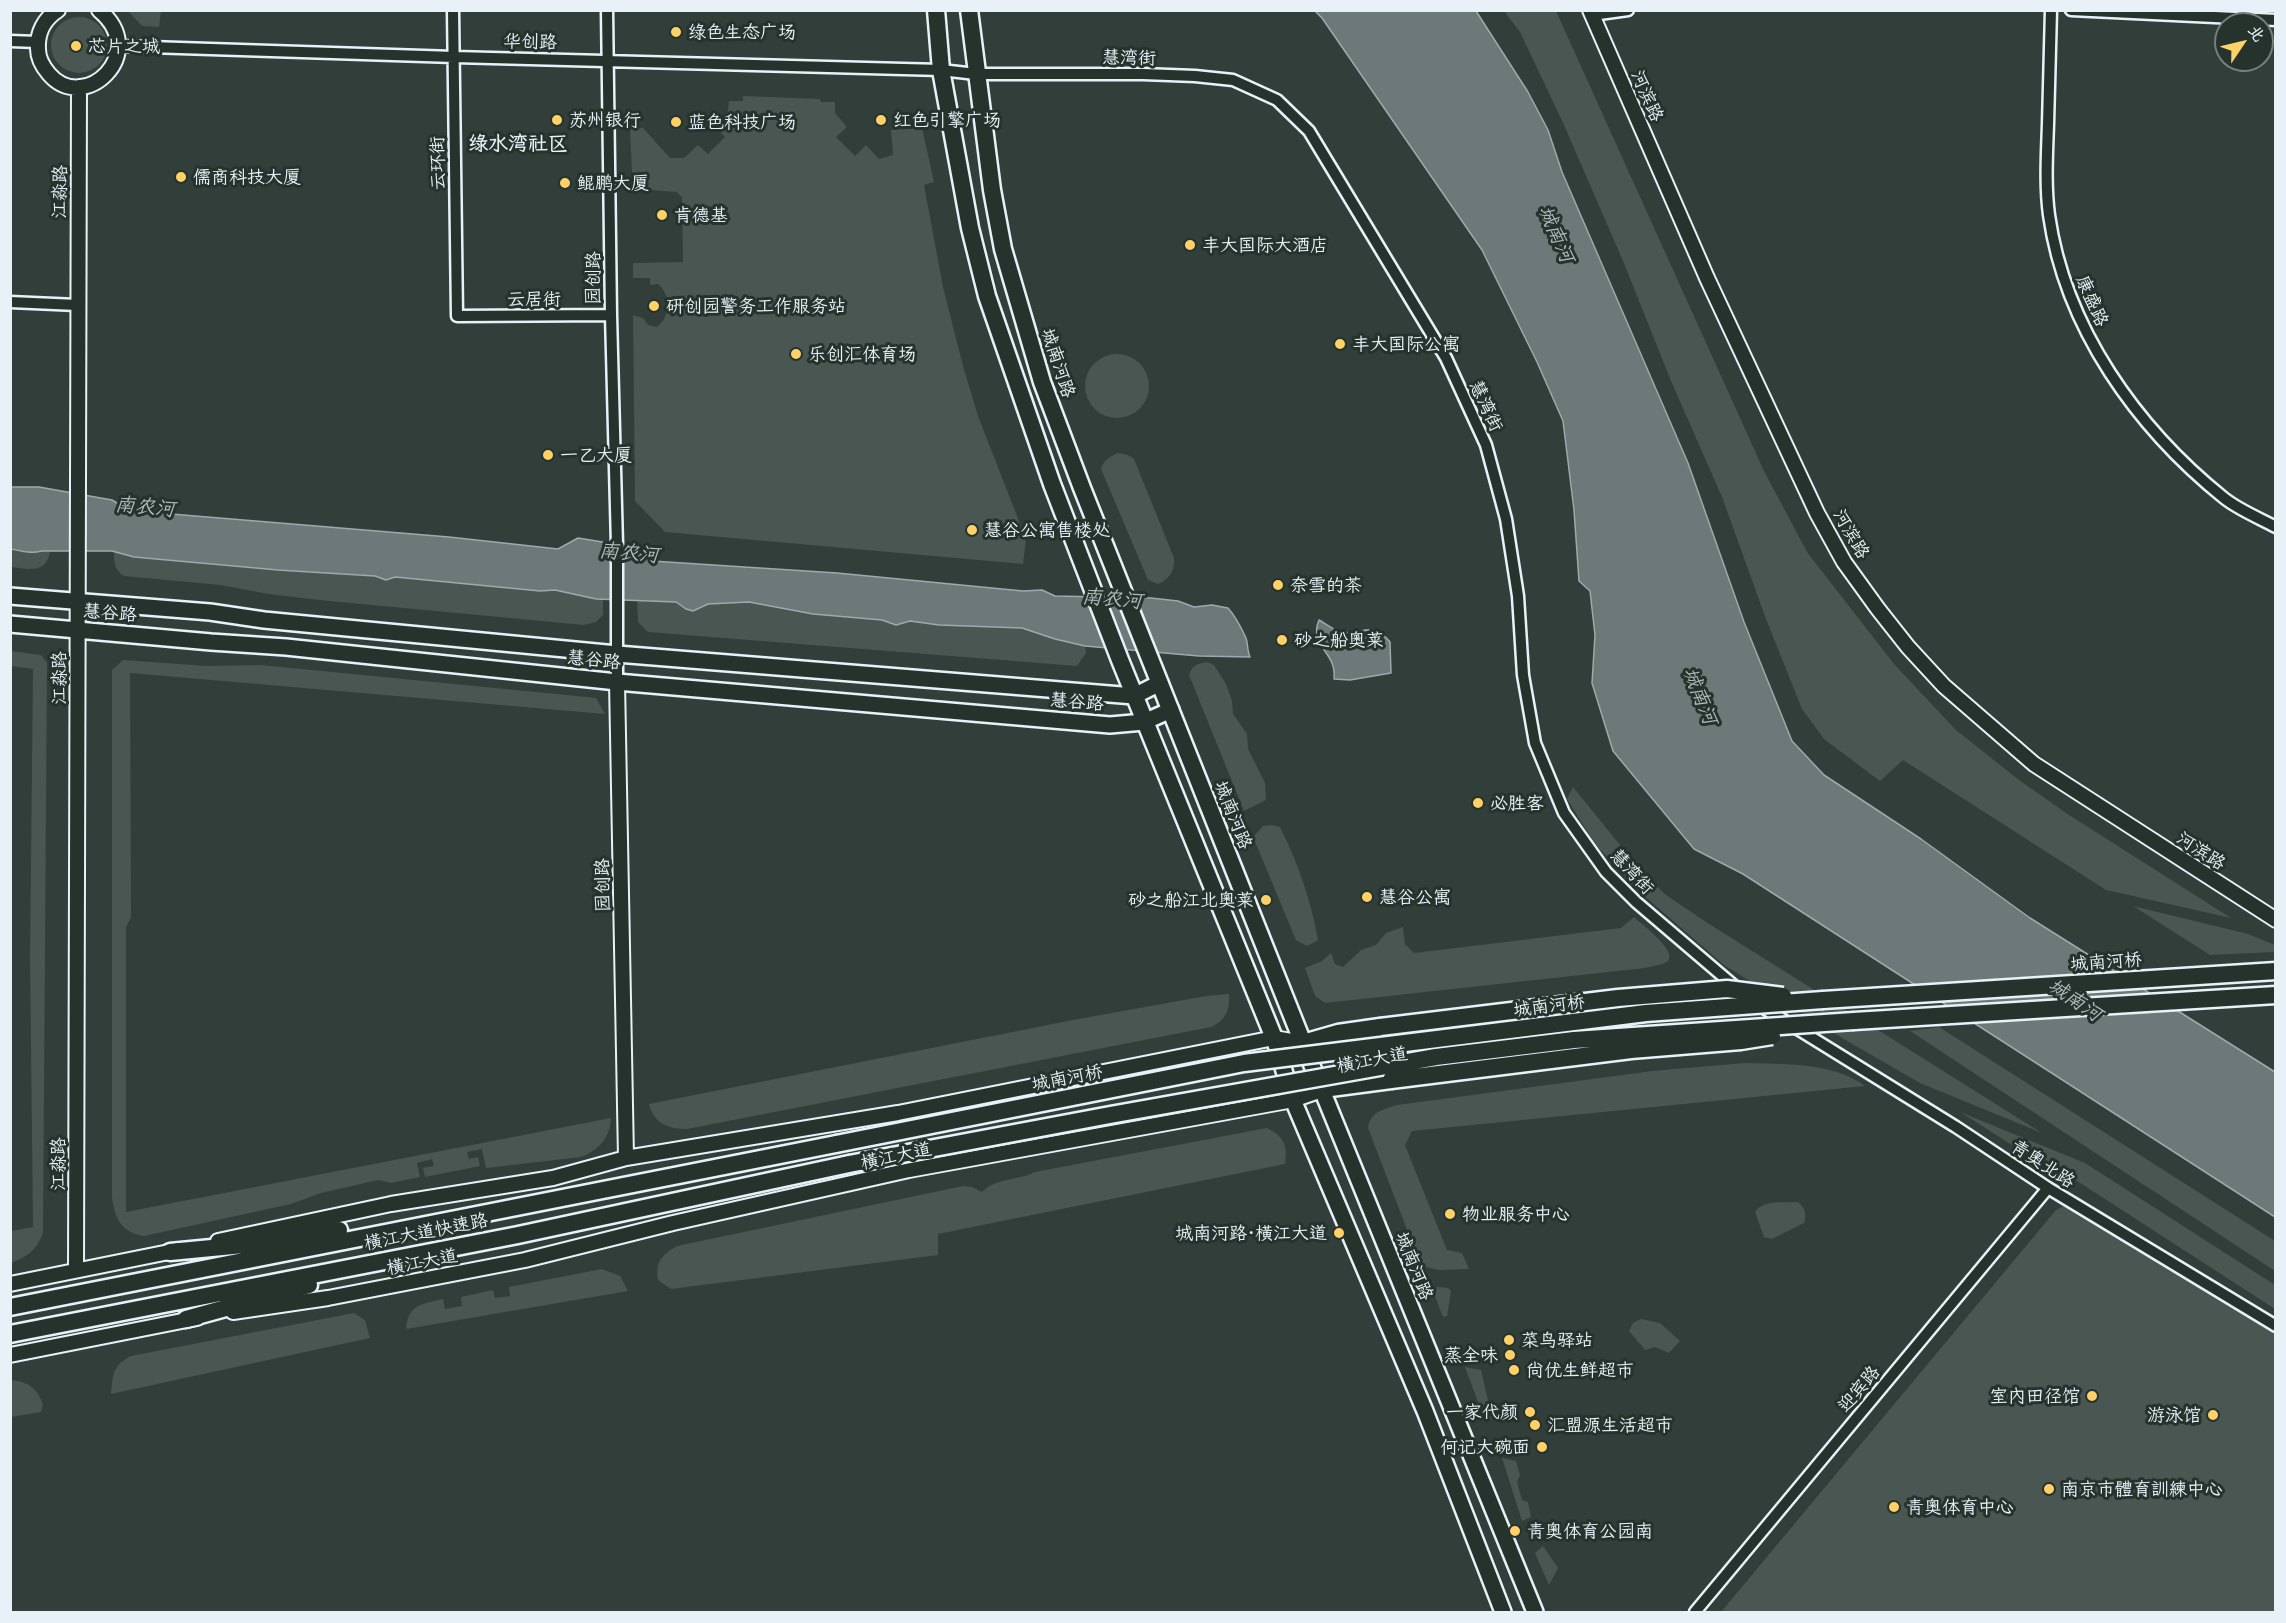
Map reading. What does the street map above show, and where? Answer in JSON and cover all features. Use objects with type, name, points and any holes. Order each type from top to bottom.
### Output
[{"type":"main road","points":[[936,10],[941,70],[970,228],[987,296],[1052,484],[1144,723],[1274,1038],[1293,1100],[1425,1411],[1503,1612]]},
{"type":"main road","name":"城南河路","points":[[969,10],[992,190],[1003,249],[1017,301],[1060,432],[1303,1043],[1534,1612]]},
{"type":"main road","name":"慧谷路","points":[[10,596],[210,612],[264,620],[616,654],[1134,696]]},
{"type":"main road","name":"慧谷路","points":[[10,624],[286,647],[617,682],[1110,725],[1144,723],[1171,710]]},
{"type":"main road","points":[[1134,696],[1160,683]]},
{"type":"main road","name":"城南河桥","points":[[836,1144],[1244,1064],[1646,1013],[2276,970]]},
{"type":"main road","points":[[1303,1043],[1338,1033],[1380,1027],[1618,998],[1727,989],[1823,1000]]},
{"type":"main road","name":"城南河桥","points":[[849,1164],[1110,1115],[1436,1058],[1574,1040],[2276,996]]},
{"type":"main road","points":[[1323,1089],[1631,1050],[1741,1041],[1854,1021]]},
{"type":"main road","name":"横江大道快速路","points":[[10,1308],[836,1144]]},
{"type":"main road","name":"横江大道快速路","points":[[10,1334],[215,1292],[518,1235],[732,1187],[849,1164]]},
{"type":"main road","points":[[170,1252],[243,1245],[428,1216],[500,1209]]},
{"type":"main road","points":[[186,1319],[302,1286],[434,1257],[518,1235]]},
{"type":"street","points":[[58,10],[42,26],[38,53],[43,67],[52,78],[79,87],[93,84],[105,77],[113,67],[118,55],[116,30],[99,10]]},
{"type":"street","name":"云环街","points":[[453,10],[453,153],[457,316]]},
{"type":"street","name":"园创路","points":[[607,10],[626,1158]]},
{"type":"street","points":[[1591,13],[1628,10]]},
{"type":"street","name":"康盛路","points":[[2051,10],[2047,154],[2049,214],[2067,288],[2090,339],[2127,398],[2174,453],[2226,500],[2276,527]]},
{"type":"street","points":[[2071,10],[2276,20]]},
{"type":"street","name":"河滨路","points":[[1591,13],[1707,278],[1817,513],[1844,562],[1878,609],[1908,647],[1944,686],[2034,764],[2276,920]]},
{"type":"street","points":[[10,41],[38,42]]},
{"type":"street","name":"华创路","points":[[119,46],[941,70]]},
{"type":"street","name":"慧湾街","points":[[941,70],[976,74],[1143,74],[1233,80],[1277,100],[1309,131],[1446,358],[1486,445],[1506,519],[1518,596],[1523,675],[1535,743],[1564,813],[1613,880],[1636,902],[1747,997],[1794,1028]]},
{"type":"street","name":"江淼路","points":[[76,1270],[79,87]]},
{"type":"street","points":[[10,302],[77,305]]},
{"type":"street","name":"云居街","points":[[457,316],[611,315]]},
{"type":"street","name":"横江大道","points":[[10,1284],[391,1204],[553,1178],[626,1158],[898,1113],[1274,1038],[1303,1043],[1341,1042],[1599,1009],[1747,997]]},
{"type":"street","name":"横江大道","points":[[10,1355],[186,1319],[328,1298],[525,1260],[673,1223],[909,1170],[1293,1100],[1349,1081],[1388,1073],[1616,1044],[1794,1028]]},
{"type":"street","name":"青奥北路","points":[[1794,1028],[1929,1110],[2049,1188],[2276,1326]]},
{"type":"street","name":"迎宾路","points":[[1695,1612],[2049,1188]]},
{"type":"shaded area","points":[[128,11],[161,11],[159,27],[142,26]]},
{"type":"shaded area","points":[[1504,11],[1556,11],[1764,471],[1807,552],[1894,664],[1956,730],[2019,780],[2066,813],[2231,918],[2106,890],[1903,760],[1880,781],[1824,739],[1802,709],[1766,619],[1722,497],[1564,125],[1520,32]]},
{"type":"shaded area","points":[[73,17],[85,17],[95,21],[103,29],[107,45],[103,61],[95,69],[85,73],[73,73],[63,69],[55,61],[51,51],[51,39],[55,29],[63,21]]},
{"type":"shaded area","name":"乐创汇体育场","points":[[743,96],[820,99],[821,102],[835,102],[835,113],[847,127],[836,137],[855,156],[866,145],[879,159],[893,155],[891,130],[922,128],[934,182],[924,185],[943,287],[978,416],[1026,539],[1023,564],[665,532],[635,501],[633,315],[643,318],[648,325],[657,327],[665,317],[668,306],[665,294],[658,284],[650,285],[650,278],[633,278],[633,263],[683,262],[682,198],[677,192],[651,190],[632,173],[630,129],[643,128],[670,158],[684,158],[698,145],[708,154],[725,137],[716,127],[727,117],[729,101],[743,101]]},
{"type":"shaded area","points":[[1111,354],[1123,354],[1140,363],[1147,374],[1149,386],[1147,398],[1140,409],[1123,418],[1111,418],[1099,413],[1090,404],[1085,392],[1085,380],[1090,368],[1099,359]]},
{"type":"shaded area","points":[[1118,453],[1134,459],[1174,558],[1171,574],[1158,584],[1148,580],[1101,469],[1107,459]]},
{"type":"shaded area","points":[[11,549],[35,553],[50,551],[41,567],[24,569],[11,567]]},
{"type":"shaded area","points":[[114,551],[134,557],[375,576],[386,580],[395,577],[540,591],[555,590],[603,600],[603,615],[596,622],[584,625],[319,600],[220,585],[124,576],[115,565]]},
{"type":"shaded area","points":[[637,601],[676,602],[693,610],[708,604],[749,602],[813,614],[882,620],[896,625],[910,621],[939,625],[1022,628],[1085,646],[1086,653],[1077,666],[648,632],[638,622]]},
{"type":"shaded area","points":[[11,651],[41,655],[47,663],[43,1233],[31,1252],[11,1263],[11,1231],[33,1227],[30,957],[33,669],[11,666]]},
{"type":"shaded area","points":[[123,660],[206,666],[261,665],[596,698],[605,714],[130,673],[131,917],[126,927],[126,1212],[611,1118],[606,1137],[598,1147],[581,1157],[486,1168],[482,1149],[467,1152],[469,1159],[478,1157],[480,1166],[425,1177],[423,1168],[434,1166],[432,1159],[417,1163],[420,1177],[391,1183],[378,1180],[321,1193],[291,1204],[144,1236],[130,1232],[121,1224],[112,1198],[112,670]]},
{"type":"shaded area","points":[[1207,662],[1214,665],[1226,684],[1232,701],[1233,714],[1247,734],[1248,749],[1265,783],[1266,800],[1244,811],[1189,675],[1195,666]]},
{"type":"shaded area","points":[[1573,787],[1642,872],[1666,895],[2042,1133],[1920,1083],[1724,965],[1641,893],[1595,844],[1567,799]]},
{"type":"shaded area","points":[[1263,826],[1280,827],[1293,854],[1308,896],[1318,940],[1307,946],[1296,940],[1253,837]]},
{"type":"shaded area","points":[[2133,906],[2248,934],[2275,945],[2275,952],[2210,955]]},
{"type":"shaded area","points":[[1634,917],[1663,944],[1669,956],[1668,961],[1645,968],[1325,1003],[1315,996],[1305,968],[1322,961],[1331,953],[1335,964],[1343,967],[1361,950],[1376,945],[1386,933],[1403,927],[1405,944],[1414,953],[1621,928]]},
{"type":"shaded area","points":[[1229,994],[1226,1014],[1211,1027],[687,1129],[674,1128],[658,1121],[649,1104],[1073,1020],[1206,996]]},
{"type":"shaded area","points":[[1939,1027],[2275,1241],[2275,1271],[1910,1031]]},
{"type":"shaded area","points":[[1745,1063],[1791,1064],[1823,1068],[1852,1078],[1865,1086],[1412,1131],[1405,1145],[1447,1250],[1462,1253],[1469,1269],[1439,1270],[1421,1266],[1368,1128],[1375,1115],[1397,1105],[1652,1071]]},
{"type":"shaded area","points":[[1960,1112],[2085,1163],[2275,1285],[2275,1309],[2074,1179],[2023,1152]]},
{"type":"shaded area","points":[[1267,1128],[1284,1142],[1285,1164],[938,1234],[938,1255],[671,1289],[658,1280],[661,1259],[677,1246],[963,1186],[982,1192],[1001,1181],[1035,1172]]},
{"type":"shaded area","points":[[1798,1202],[1805,1211],[1804,1223],[1772,1239],[1764,1237],[1755,1212],[1768,1203]]},
{"type":"shaded area","name":"南京市體育訓練中心","points":[[2071,1205],[2275,1334],[2275,1612],[1721,1612],[2056,1210]]},
{"type":"shaded area","points":[[602,1269],[620,1276],[628,1291],[406,1329],[410,1314],[417,1306],[423,1304],[443,1299],[445,1309],[462,1306],[461,1297],[493,1290],[495,1298],[510,1296],[509,1287]]},
{"type":"shaded area","points":[[1437,1287],[1448,1288],[1451,1291],[1447,1316],[1443,1317],[1433,1291]]},
{"type":"shaded area","points":[[354,1313],[365,1320],[370,1338],[111,1394],[112,1381],[117,1367],[131,1356]]},
{"type":"shaded area","points":[[1641,1319],[1660,1323],[1680,1341],[1669,1353],[1655,1347],[1645,1350],[1629,1331],[1633,1323]]},
{"type":"shaded area","points":[[1465,1367],[1481,1370],[1492,1418],[1485,1421]]},
{"type":"shaded area","points":[[11,1380],[27,1384],[35,1390],[43,1405],[41,1412],[11,1417]]},
{"type":"shaded area","points":[[1502,1458],[1516,1461],[1520,1475],[1517,1482],[1522,1500],[1528,1502],[1531,1517],[1522,1521]]},
{"type":"shaded area","points":[[1543,1546],[1558,1568],[1549,1585],[1535,1553]]},
{"type":"water","name":"城南河","points":[[1315,11],[1476,11],[1528,92],[1548,130],[1562,172],[1688,463],[1744,622],[1792,741],[1824,775],[1921,839],[2030,918],[2275,1072],[2275,1217],[1743,874],[1694,849],[1613,751],[1592,683],[1595,635],[1590,591],[1579,581],[1574,510],[1563,421],[1482,250]]},
{"type":"water","name":"南农河","points":[[11,487],[39,487],[112,500],[125,508],[147,512],[449,537],[558,549],[578,538],[633,547],[638,553],[652,561],[837,573],[1023,591],[1042,590],[1055,596],[1151,598],[1178,601],[1194,607],[1212,605],[1228,608],[1246,638],[1250,657],[1199,656],[1085,646],[1022,628],[939,625],[910,621],[896,625],[882,620],[813,614],[749,602],[708,604],[693,611],[676,602],[596,599],[555,590],[540,591],[395,577],[386,580],[375,576],[134,557],[112,551],[26,552],[11,549]]},
{"type":"water","points":[[1319,620],[1341,632],[1372,630],[1383,635],[1390,642],[1391,673],[1350,680],[1334,679],[1331,662],[1317,637]]},
{"type":"place","name":"绿色生态广场","points":[[676,32]]},
{"type":"place","name":"芯片之城","points":[[76,46]]},
{"type":"place","name":"苏州银行","points":[[557,120]]},
{"type":"place","name":"红色引擎广场","points":[[881,120]]},
{"type":"place","name":"蓝色科技广场","points":[[676,122]]},
{"type":"place","name":"儒商科技大厦","points":[[181,177]]},
{"type":"place","name":"鲲鹏大厦","points":[[565,183]]},
{"type":"place","name":"肯德基","points":[[662,215]]},
{"type":"place","name":"丰大国际大酒店","points":[[1190,245]]},
{"type":"place","name":"研创园警务工作服务站","points":[[654,306]]},
{"type":"place","name":"丰大国际公寓","points":[[1340,344]]},
{"type":"place","name":"乐创汇体育场","points":[[796,354]]},
{"type":"place","name":"一乙大厦","points":[[548,455]]},
{"type":"place","name":"慧谷公寓售楼处","points":[[972,530]]},
{"type":"place","name":"奈雪的茶","points":[[1278,585]]},
{"type":"place","name":"砂之船奥莱","points":[[1282,640]]},
{"type":"place","name":"必胜客","points":[[1478,803]]},
{"type":"place","name":"慧谷公寓","points":[[1367,897]]},
{"type":"place","name":"砂之船江北奥莱","points":[[1266,900]]},
{"type":"place","name":"物业服务中心","points":[[1450,1214]]},
{"type":"place","name":"城南河路·横江大道","points":[[1339,1233]]},
{"type":"place","name":"菜鸟驿站","points":[[1509,1340]]},
{"type":"place","name":"蒸全味","points":[[1510,1355]]},
{"type":"place","name":"尚优生鲜超市","points":[[1514,1370]]},
{"type":"place","name":"室内田径馆","points":[[2092,1396]]},
{"type":"place","name":"一家代颜","points":[[1530,1412]]},
{"type":"place","name":"游泳馆","points":[[2213,1415]]},
{"type":"place","name":"汇盟源生活超市","points":[[1535,1425]]},
{"type":"place","name":"何记大碗面","points":[[1542,1447]]},
{"type":"place","name":"南京市體育訓練中心","points":[[2049,1489]]},
{"type":"place","name":"青奥体育中心","points":[[1894,1507]]},
{"type":"place","name":"青奥体育公园南","points":[[1515,1531]]},
{"type":"district","name":"绿水湾社区","points":[[518,144]]}]
